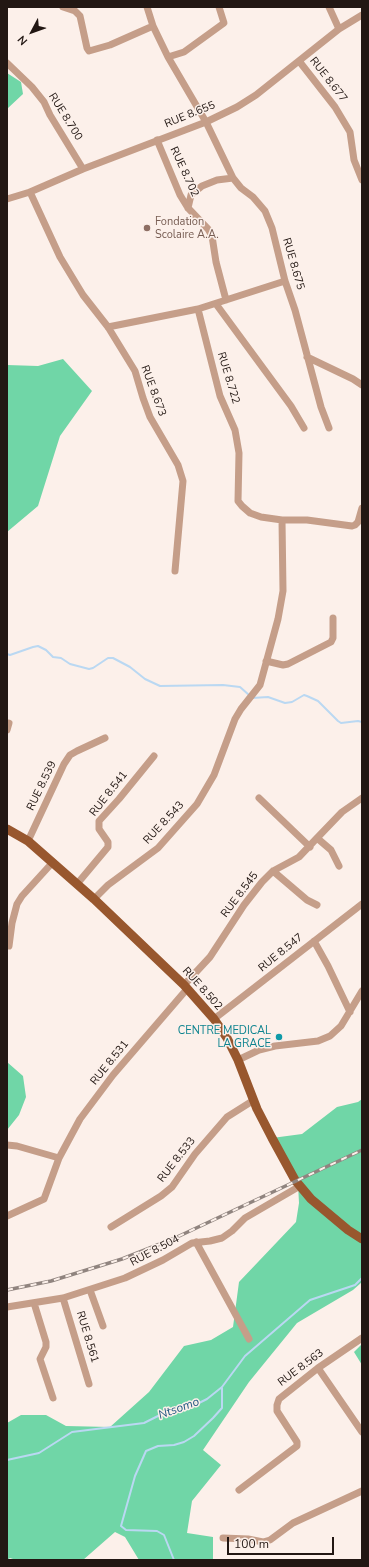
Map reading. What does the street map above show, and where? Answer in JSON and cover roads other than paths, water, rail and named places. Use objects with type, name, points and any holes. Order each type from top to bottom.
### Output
[{"type":"main road","name":"RUE 8.502","points":[[7,829],[28,841],[78,884],[186,987],[214,1019],[227,1038],[238,1060],[254,1100],[272,1138],[300,1186],[311,1199],[348,1230],[362,1238]]},
{"type":"street","points":[[63,7],[75,11],[80,16],[89,51],[153,26]]},
{"type":"street","name":"RUE 8.675","points":[[147,7],[153,26],[168,57],[206,122],[233,178],[241,188],[253,197],[265,211],[272,228],[285,281],[295,310],[307,358],[329,428]]},
{"type":"street","points":[[168,57],[184,52],[224,23],[219,7]]},
{"type":"street","points":[[328,7],[339,29]]},
{"type":"street","name":"RUE 8.655","points":[[7,199],[30,192],[82,169],[206,122],[237,108],[256,95],[339,29],[362,15]]},
{"type":"street","name":"RUE 8.677","points":[[299,61],[336,107],[350,132],[354,160],[362,180]]},
{"type":"street","name":"RUE 8.700","points":[[7,63],[32,87],[44,102],[82,169]]},
{"type":"street","name":"RUE 8.702","points":[[157,140],[180,195],[188,208],[208,229],[212,236],[216,262],[226,300]]},
{"type":"street","points":[[188,208],[191,195],[202,186],[217,180],[233,178]]},
{"type":"street","name":"RUE 8.673","points":[[30,192],[60,257],[82,295],[108,327],[135,371],[150,417],[178,465],[183,481],[175,571]]},
{"type":"street","points":[[108,327],[198,309],[285,281]]},
{"type":"street","points":[[216,304],[291,406],[304,428]]},
{"type":"street","name":"RUE 8.722","points":[[198,309],[220,396],[235,430],[239,453],[238,501],[242,506],[250,513],[261,517],[282,520],[306,520],[352,526],[358,522],[362,508]]},
{"type":"street","points":[[307,358],[353,379],[362,385]]},
{"type":"street","name":"RUE 8.543","points":[[94,899],[108,885],[158,848],[197,804],[214,775],[235,719],[260,685],[278,619],[283,591],[282,520]]},
{"type":"street","points":[[266,661],[283,665],[288,664],[330,642],[333,638],[334,618]]},
{"type":"street","name":"RUE 8.539","points":[[28,841],[64,764],[70,755],[105,738]]},
{"type":"street","name":"RUE 8.541","points":[[78,884],[108,847],[108,842],[98,829],[99,821],[154,756]]},
{"type":"street","points":[[259,798],[310,846]]},
{"type":"street","name":"RUE 8.545","points":[[186,987],[210,957],[244,905],[262,882],[273,872],[299,857],[342,812],[362,798]]},
{"type":"street","points":[[317,838],[331,850],[339,866]]},
{"type":"street","points":[[9,946],[12,923],[17,904],[22,896],[53,862]]},
{"type":"street","points":[[273,872],[307,900],[317,905]]},
{"type":"street","name":"RUE 8.547","points":[[214,1019],[362,904]]},
{"type":"street","points":[[314,941],[350,1012]]},
{"type":"street","name":"RUE 8.531","points":[[7,1216],[44,1199],[59,1158],[80,1119],[113,1075],[186,987]]},
{"type":"street","points":[[238,1060],[259,1050],[274,1046],[318,1041],[330,1036],[341,1026],[362,991]]},
{"type":"street","name":"RUE 8.533","points":[[111,1227],[161,1196],[172,1187],[195,1154],[227,1117],[254,1100]]},
{"type":"street","points":[[7,1145],[17,1146],[59,1158]]},
{"type":"street","name":"RUE 8.504","points":[[7,1307],[63,1298],[90,1290],[125,1278],[196,1242],[222,1238],[232,1231],[245,1218],[300,1186]]},
{"type":"street","points":[[196,1242],[249,1339]]},
{"type":"street","points":[[90,1290],[103,1326]]},
{"type":"street","name":"RUE 8.561","points":[[63,1298],[89,1384]]},
{"type":"street","points":[[34,1303],[46,1342],[46,1346],[40,1359],[53,1398]]},
{"type":"street","name":"RUE 8.563","points":[[239,1490],[297,1446],[297,1442],[277,1411],[279,1399],[318,1368],[362,1338]]},
{"type":"street","points":[[318,1368],[362,1432]]},
{"type":"street","points":[[223,1538],[248,1539],[263,1542],[270,1540],[293,1523],[362,1491]]},
{"type":"waterway","points":[[7,654],[10,655],[38,646],[46,650],[53,657],[61,658],[70,664],[89,669],[108,658],[113,658],[130,667],[145,679],[160,686],[223,685],[240,687],[249,695]]},
{"type":"waterway","points":[[252,698],[268,697],[285,703],[292,702],[304,695],[318,701],[341,723],[362,722]]},
{"type":"waterway","name":"Ntsomo","points":[[7,1460],[39,1453],[72,1432],[144,1423],[164,1413],[187,1409],[207,1399],[222,1387],[245,1356],[310,1300],[355,1285],[362,1278]]},
{"type":"waterway","points":[[174,1560],[164,1535],[157,1531],[126,1530],[121,1526],[135,1476],[146,1451],[158,1446],[174,1445],[184,1442],[194,1436],[222,1408],[222,1388]]},
{"type":"railway","points":[[7,1290],[51,1281],[122,1259],[175,1238],[362,1150]]},
{"type":"place","name":"Fondation Scolaire A.A.","points":[[147,228]]},
{"type":"place","name":"CENTRE MEDICAL LA GRACE","points":[[279,1037]]}]
